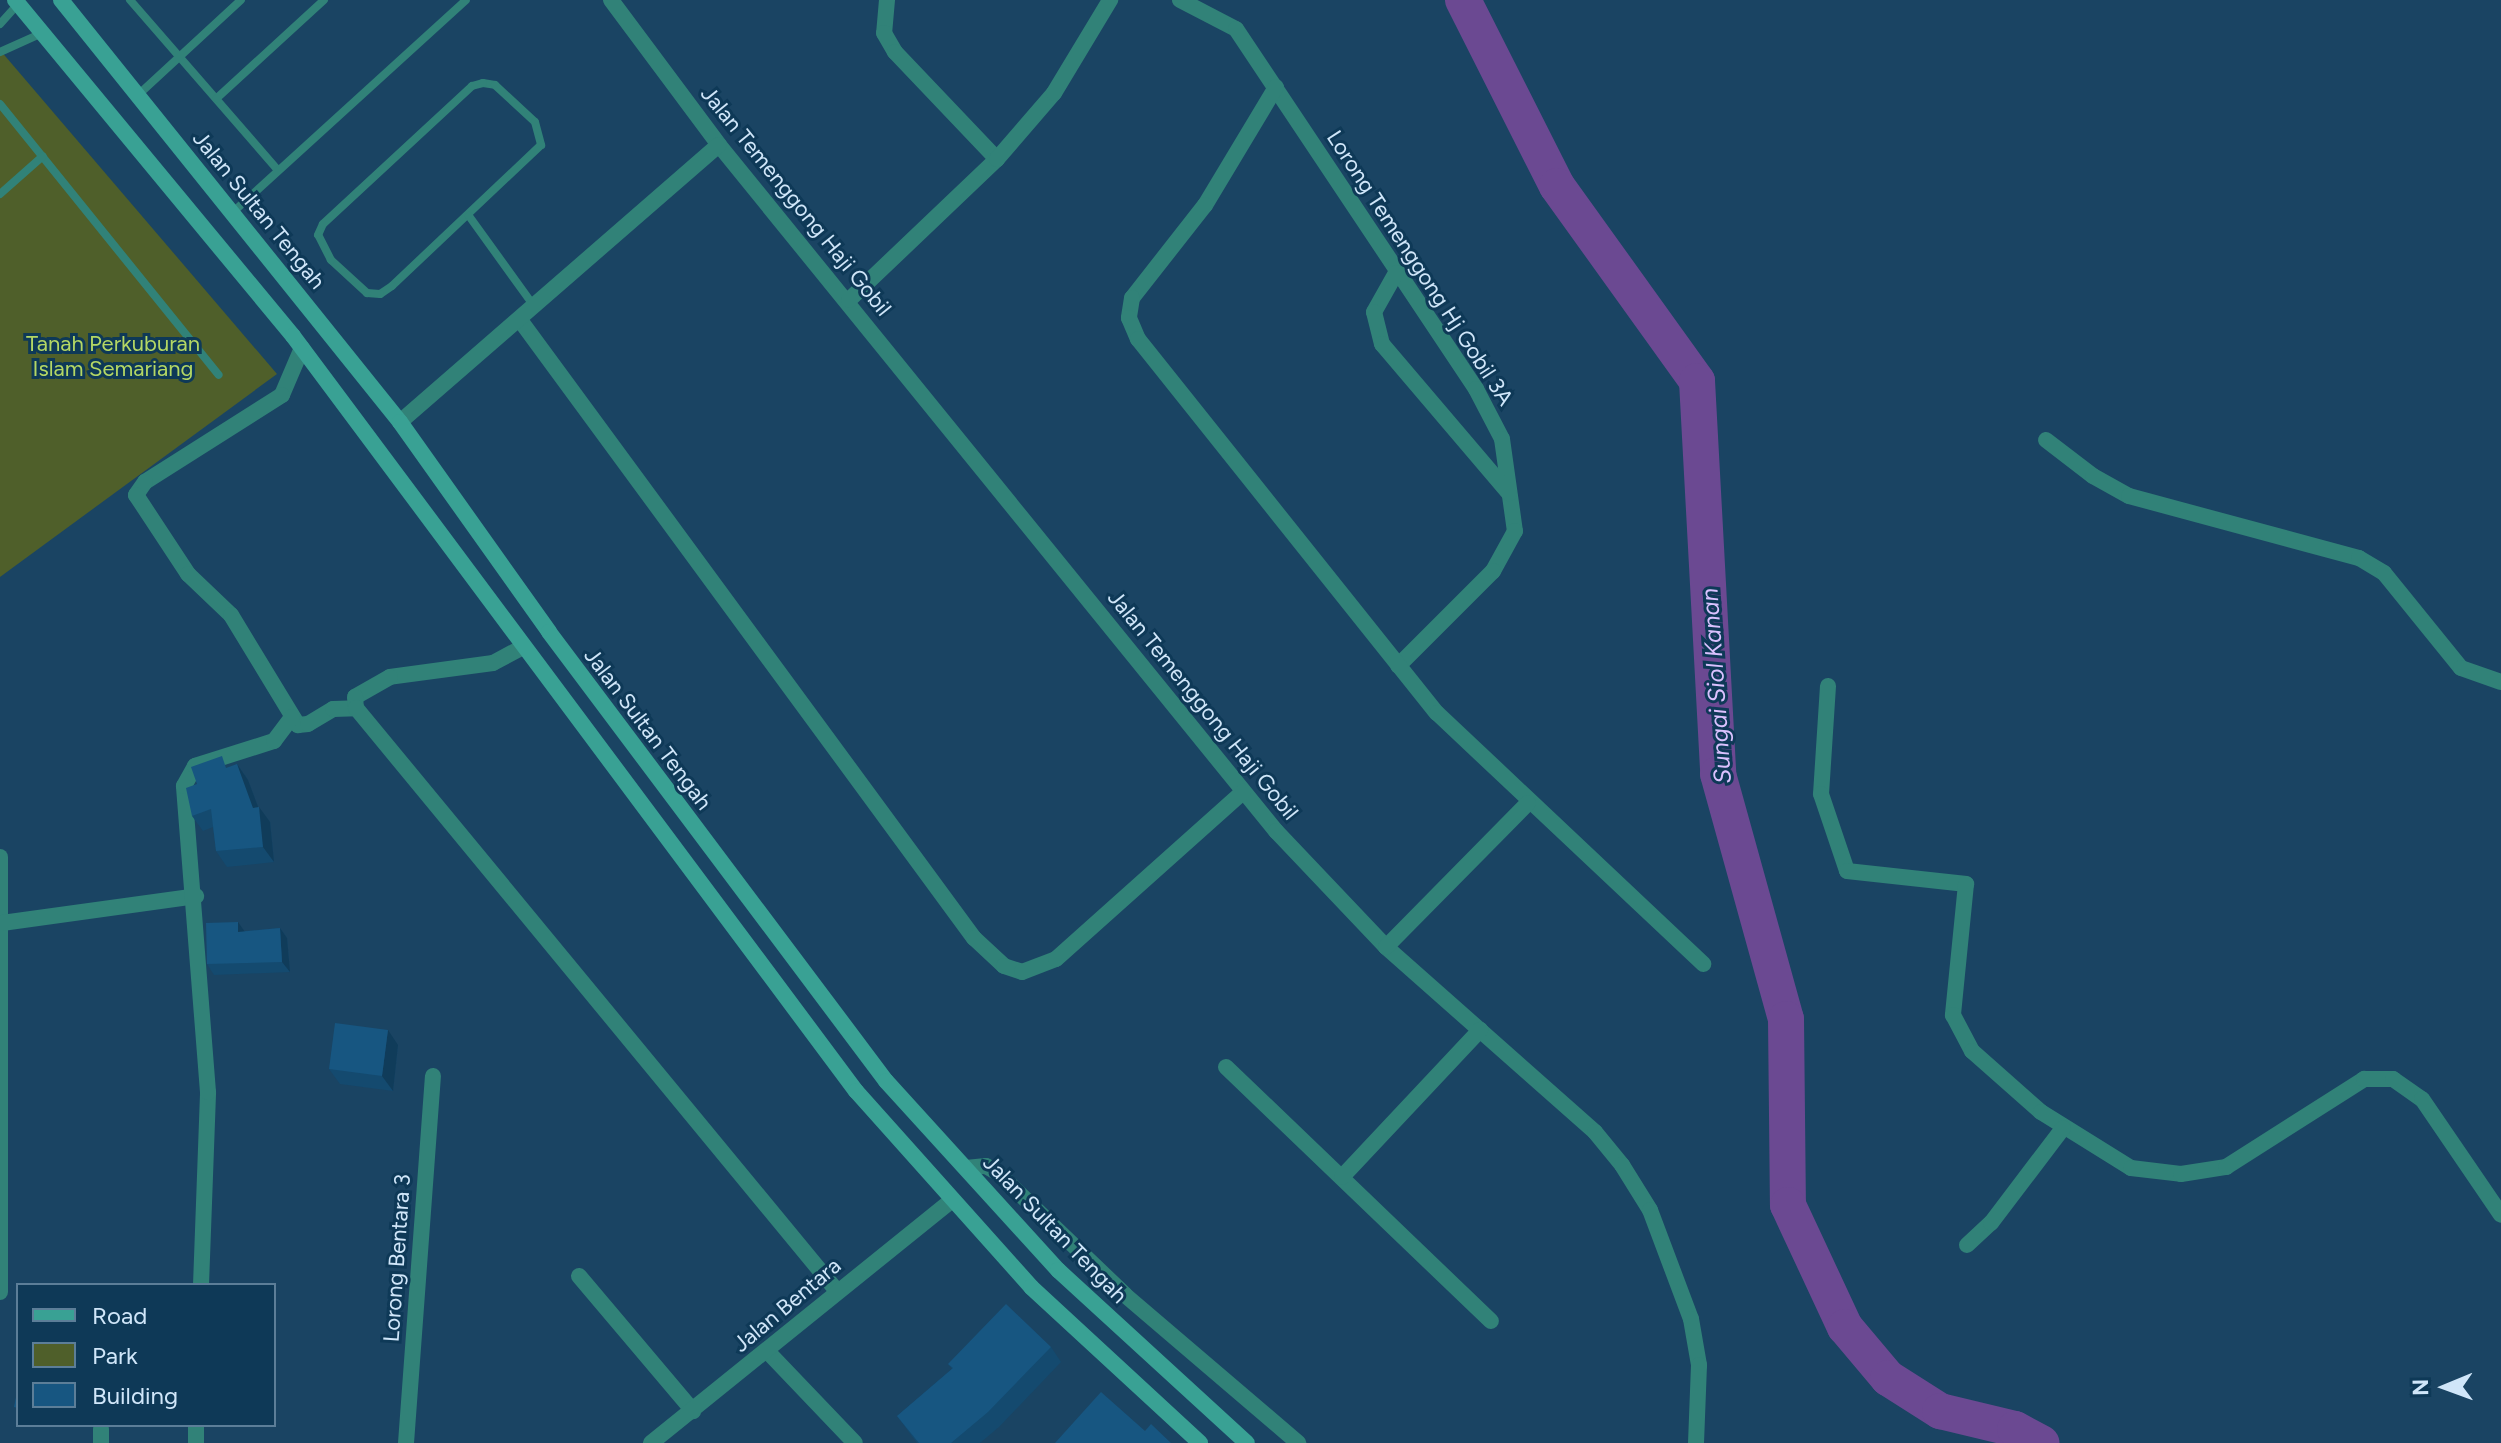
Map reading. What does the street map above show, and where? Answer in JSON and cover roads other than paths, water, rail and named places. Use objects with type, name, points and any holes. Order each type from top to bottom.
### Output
[{"type":"main road","name":"Jalan Sultan Tengah","points":[[61,0],[400,422],[820,999],[1058,1270],[1247,1443]]},
{"type":"main road","points":[[16,2],[302,348],[795,1015],[951,1201],[1117,1371],[1200,1443]]},
{"type":"street","points":[[887,0],[884,33],[895,52],[997,159]]},
{"type":"street","points":[[849,300],[997,159],[1054,93],[1110,0]]},
{"type":"street","name":"Lorong Temenggong Hj Gobil 3A","points":[[1180,0],[1236,29],[1494,421],[1507,460],[1515,531],[1504,555],[1479,587],[1398,666]]},
{"type":"street","name":"Jalan Temenggong Haji Gobil","points":[[610,1],[719,145],[849,300],[1243,792],[1386,947],[1595,1132],[1650,1210],[1691,1319],[1699,1365],[1696,1443]]},
{"type":"street","points":[[1276,87],[1205,205],[1132,298],[1129,318],[1138,339],[1437,713],[1528,803],[1703,964]]},
{"type":"street","points":[[400,422],[719,145]]},
{"type":"street","points":[[1396,273],[1374,312],[1382,344],[1509,493]]},
{"type":"street","points":[[520,320],[974,938],[1004,966],[1022,972],[1056,959],[1243,792]]},
{"type":"street","points":[[302,348],[282,395],[145,482],[136,495],[188,574],[231,615],[298,725],[308,724],[333,709],[356,708]]},
{"type":"street","points":[[2046,440],[2093,476],[2129,496],[2359,558],[2384,573],[2461,668],[2501,682]]},
{"type":"street","points":[[523,647],[493,663],[390,677],[355,697],[356,708],[837,1291]]},
{"type":"street","points":[[1828,686],[1821,794],[1847,871],[1966,884],[1952,991],[1962,1036],[1986,1066],[2063,1128],[2131,1168],[2156,1175],[2206,1171],[2251,1154],[2364,1079],[2379,1076],[2411,1088],[2422,1099],[2501,1215]]},
{"type":"street","points":[[201,1283],[208,1092],[198,1001],[196,896],[186,818],[187,775],[195,766],[274,741],[292,717]]},
{"type":"street","points":[[1386,947],[1528,803]]},
{"type":"street","points":[[0,857],[0,1292]]},
{"type":"street","points":[[2,923],[196,896]]},
{"type":"street","points":[[1342,1177],[1480,1030]]},
{"type":"street","points":[[1226,1067],[1491,1321]]},
{"type":"street","name":"Lorong Bentara 3","points":[[406,1443],[433,1076]]},
{"type":"street","points":[[1967,1245],[1991,1223],[2063,1128]]},
{"type":"street","points":[[966,1168],[986,1166],[998,1173],[1125,1295],[1298,1443]]},
{"type":"street","name":"Jalan Bentara","points":[[651,1443],[951,1201]]},
{"type":"street","points":[[579,1276],[693,1411]]},
{"type":"street","points":[[767,1351],[855,1443]]},
{"type":"lane","points":[[130,0],[278,170]]},
{"type":"lane","points":[[137,95],[241,0]]},
{"type":"lane","points":[[217,98],[324,0]]},
{"type":"lane","points":[[232,213],[466,0]]},
{"type":"lane","points":[[0,24],[16,2]]},
{"type":"lane","points":[[0,52],[42,32]]},
{"type":"lane","points":[[483,83],[495,85],[535,122],[541,145],[469,216],[380,294],[367,293],[343,274],[318,235],[323,224],[472,86],[483,83]]},
{"type":"lane","points":[[0,104],[219,375]]},
{"type":"lane","points":[[0,194],[43,156]]},
{"type":"lane","points":[[469,216],[535,307]]},
{"type":"waterway","name":"Sungai Siol Kanan","points":[[1463,0],[1557,186],[1697,381],[1718,774],[1786,1019],[1788,1205],[1845,1327],[1888,1378],[1940,1411],[2015,1429],[2041,1443]]},
{"type":"park label","name":"Tanah Perkuburan Islam Semariang","points":[[113,356]]}]
